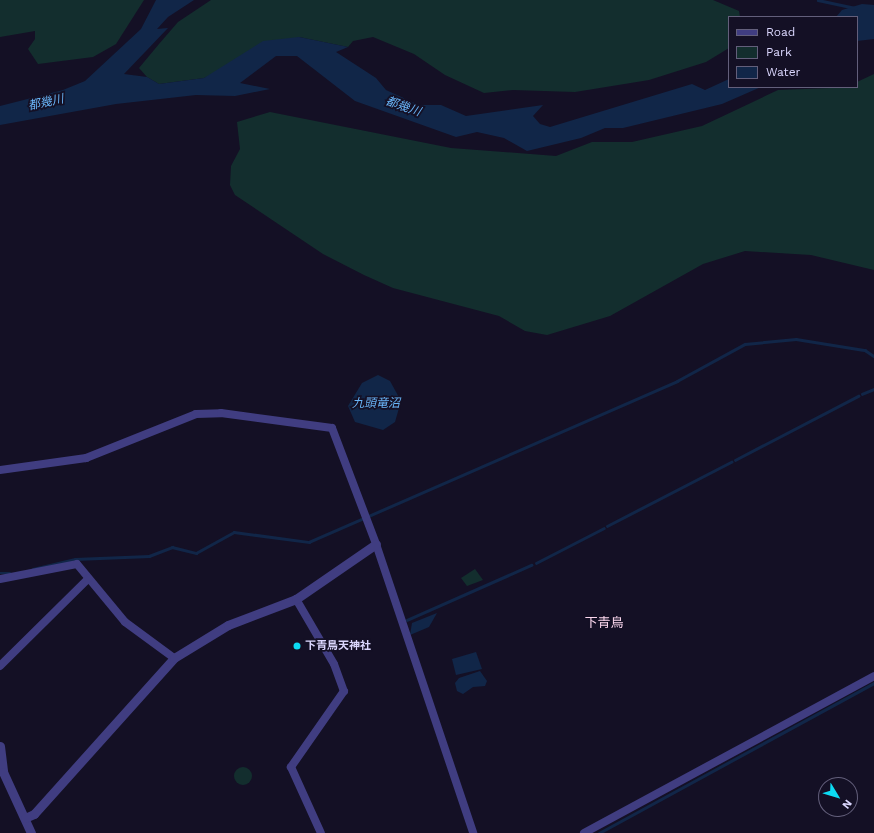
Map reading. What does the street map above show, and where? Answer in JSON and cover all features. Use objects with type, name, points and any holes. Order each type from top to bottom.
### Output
[{"type":"street","points":[[0,470],[86,458],[196,414],[221,413],[332,428],[376,544],[473,833]]},
{"type":"street","points":[[25,818],[39,808],[174,658],[228,625],[296,599],[376,544]]},
{"type":"street","points":[[0,579],[77,564],[125,622],[174,658]]},
{"type":"street","points":[[0,666],[88,579]]},
{"type":"street","points":[[296,599],[334,664],[344,691],[291,767],[321,833]]},
{"type":"street","points":[[584,833],[874,676]]},
{"type":"street","points":[[0,746],[3,772],[31,833]]},
{"type":"green space","points":[[0,0],[144,0],[116,44],[93,57],[38,64],[28,49],[35,39],[35,31],[0,37]]},
{"type":"green space","points":[[211,0],[713,0],[739,11],[740,16],[728,16],[728,49],[706,62],[649,80],[575,92],[513,90],[484,93],[445,75],[414,54],[373,37],[353,41],[348,47],[299,37],[204,78],[159,84],[147,77],[139,68],[178,22]]},
{"type":"green space","points":[[874,74],[874,270],[811,255],[745,251],[703,264],[610,316],[547,335],[525,331],[499,316],[393,288],[364,275],[323,254],[235,195],[230,185],[231,166],[240,149],[237,122],[270,112],[451,148],[556,156],[592,142],[632,142],[702,126],[778,90],[858,88],[858,82]]},
{"type":"green space","points":[[475,569],[483,580],[467,586],[461,578]]},
{"type":"green space","points":[[243,767],[249,770],[252,776],[249,782],[243,785],[237,782],[234,776],[237,770]]},
{"type":"water","points":[[156,0],[194,0],[168,17],[157,29],[168,28],[124,74],[147,77],[159,84],[204,78],[263,41],[299,37],[348,47],[336,52],[376,78],[386,90],[419,105],[441,105],[466,116],[543,105],[533,116],[540,124],[550,127],[692,84],[705,90],[728,79],[728,88],[759,88],[722,104],[623,128],[605,128],[581,138],[527,151],[504,138],[477,132],[456,137],[355,101],[297,56],[276,56],[240,83],[270,89],[235,96],[196,95],[116,104],[0,125],[0,106],[63,90],[85,81],[141,29]]},
{"type":"water","points":[[862,4],[874,5],[874,39],[858,41],[858,16],[837,16],[842,10]]},
{"type":"water","name":"九頭竜沼","points":[[378,375],[390,381],[401,401],[395,422],[383,430],[355,422],[348,406],[362,383]]},
{"type":"water","points":[[437,613],[429,627],[410,635],[412,623]]},
{"type":"water","points":[[476,652],[482,669],[456,675],[452,659]]},
{"type":"water","points":[[480,671],[487,681],[485,686],[473,687],[463,694],[457,691],[455,683],[459,678]]},
{"type":"waterway","name":"都幾川","points":[[818,0],[856,8]]},
{"type":"waterway","points":[[33,569],[75,559],[149,556],[172,547],[196,553],[234,532],[309,542],[677,381],[745,344],[796,339],[865,350],[874,356]]},
{"type":"waterway","points":[[862,394],[874,389]]},
{"type":"waterway","points":[[735,460],[858,396]]},
{"type":"waterway","points":[[607,526],[731,462]]},
{"type":"waterway","points":[[536,563],[604,528]]},
{"type":"waterway","points":[[407,620],[531,565]]},
{"type":"waterway","points":[[0,573],[10,573]]},
{"type":"waterway","points":[[599,833],[874,683]]},
{"type":"place","name":"下青鳥天神社","points":[[297,646]]},
{"type":"district","name":"下青鳥","points":[[604,623]]}]
